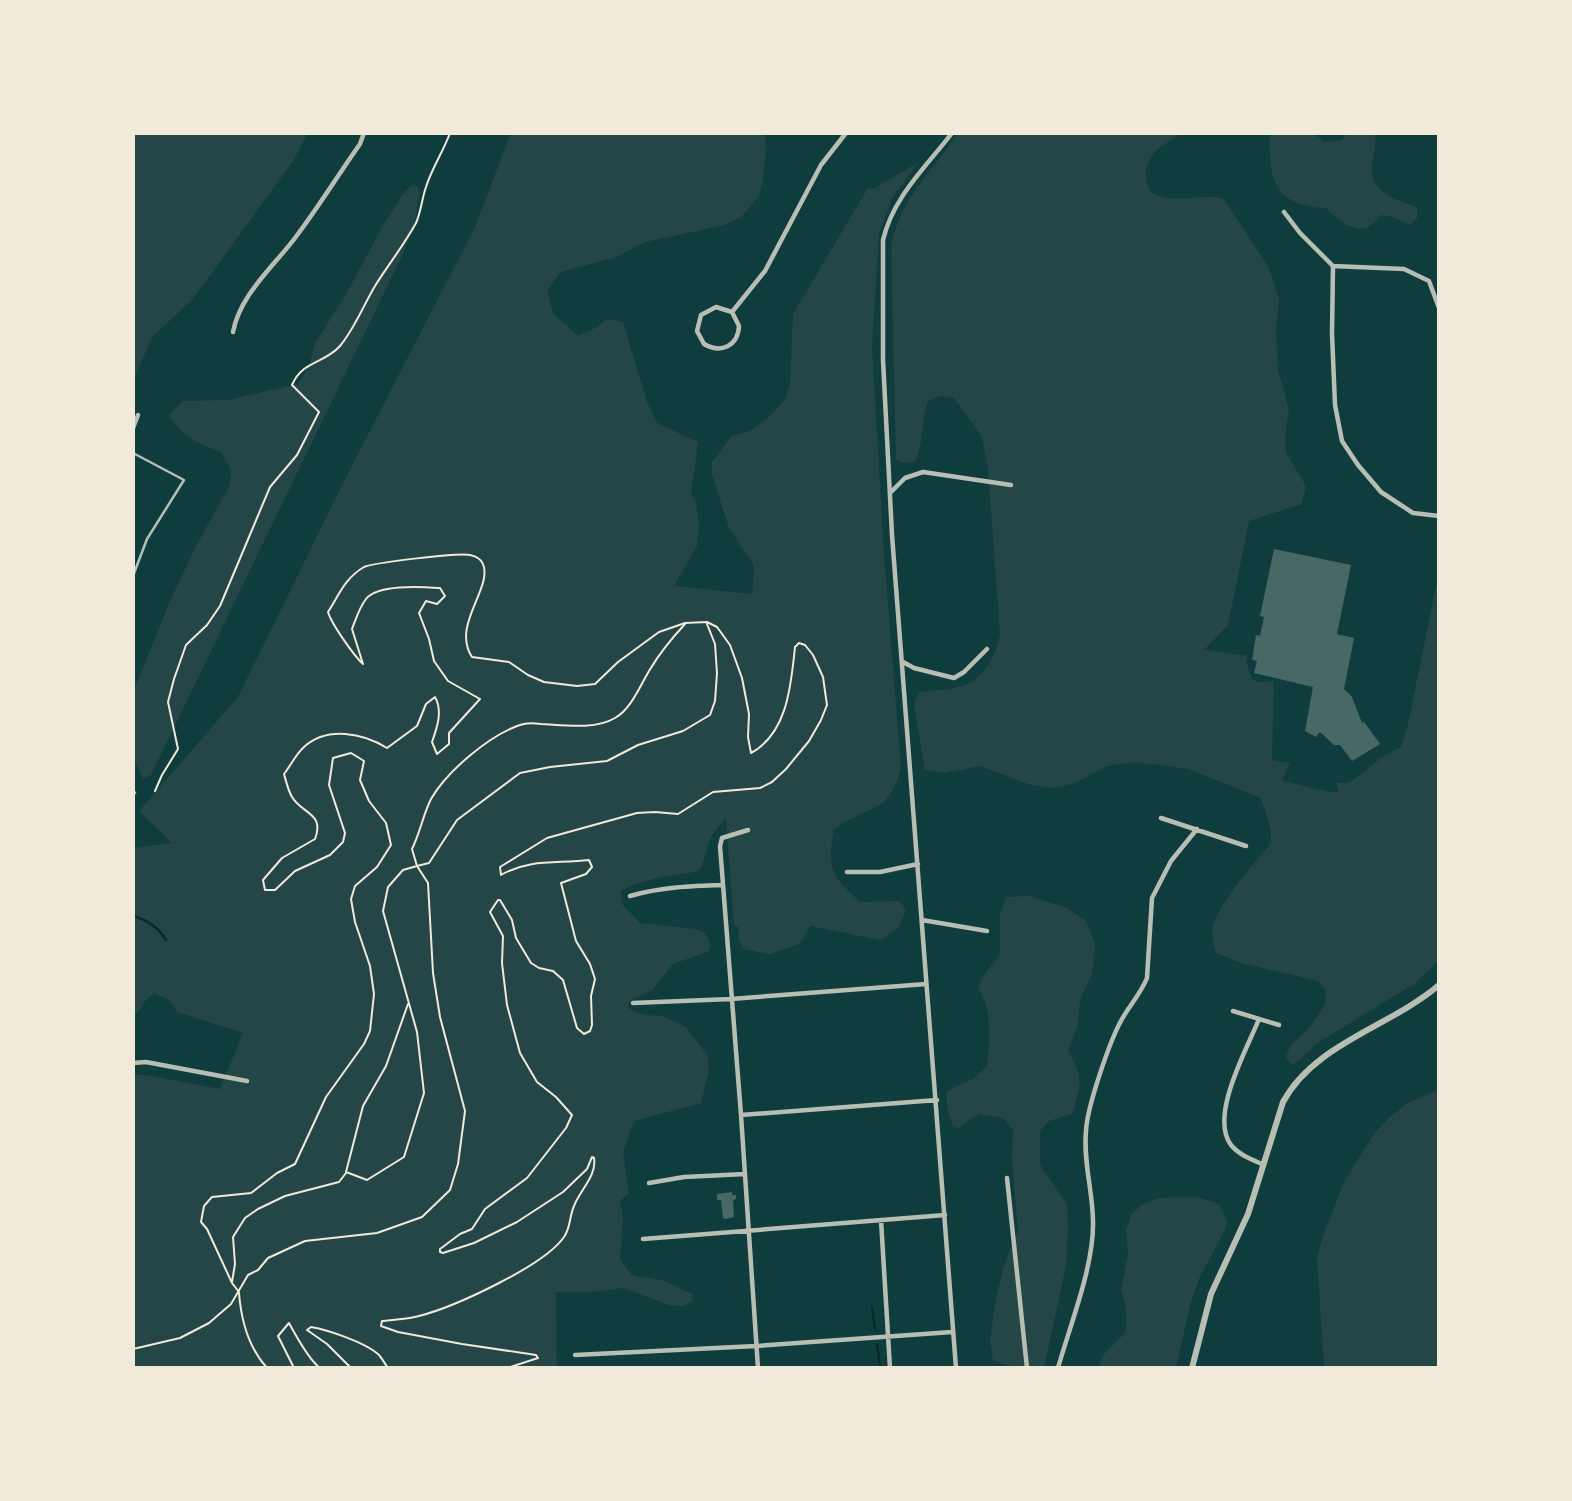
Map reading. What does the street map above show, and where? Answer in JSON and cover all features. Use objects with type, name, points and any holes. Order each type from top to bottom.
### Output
[{"type":"street","points":[[233,332],[235,319],[250,295],[296,236],[360,144],[364,133]]},
{"type":"street","points":[[732,312],[765,271],[821,165],[846,133]]},
{"type":"street","points":[[952,133],[901,196],[888,221],[883,240],[883,360],[892,535],[956,1368]]},
{"type":"street","points":[[1284,212],[1300,233],[1333,266],[1404,269],[1429,281],[1439,308]]},
{"type":"street","points":[[1333,266],[1335,405],[1342,441],[1357,466],[1381,492],[1413,513],[1439,516]]},
{"type":"street","points":[[716,307],[732,312],[739,326],[733,343],[717,349],[704,344],[697,331],[701,315],[716,307]]},
{"type":"street","points":[[133,428],[138,415]]},
{"type":"street","points":[[891,493],[905,478],[923,471],[1011,485]]},
{"type":"street","points":[[903,662],[914,668],[954,678],[964,672],[986,649]]},
{"type":"street","points":[[1161,818],[1246,846]]},
{"type":"street","points":[[1058,1368],[1089,1262],[1093,1223],[1086,1131],[1089,1114],[1117,1027],[1147,978],[1152,898],[1171,862],[1196,829]]},
{"type":"street","points":[[748,830],[722,838],[720,846],[758,1368]]},
{"type":"street","points":[[847,872],[880,872],[918,864]]},
{"type":"street","points":[[630,896],[671,887],[723,885]]},
{"type":"street","points":[[922,920],[987,931]]},
{"type":"street","points":[[633,1003],[731,999],[926,984]]},
{"type":"street","points":[[1192,1368],[1211,1294],[1248,1214],[1283,1102],[1302,1075],[1319,1060],[1439,985]]},
{"type":"street","points":[[1233,1011],[1279,1025]]},
{"type":"street","points":[[1259,1019],[1226,1104],[1224,1123],[1232,1145],[1241,1154],[1265,1166]]},
{"type":"street","points":[[133,1063],[146,1062],[247,1082]]},
{"type":"street","points":[[741,1115],[937,1100]]},
{"type":"street","points":[[649,1183],[684,1177],[745,1174]]},
{"type":"street","points":[[1007,1178],[1027,1368]]},
{"type":"street","points":[[643,1239],[945,1215]]},
{"type":"street","points":[[881,1220],[890,1368]]},
{"type":"street","points":[[575,1355],[952,1332]]},
{"type":"lane","points":[[133,453],[184,480],[147,539],[133,576]]},
{"type":"path","points":[[156,790],[178,749],[168,702],[186,645],[207,625],[220,606],[271,487],[297,455],[319,412],[292,385],[297,373],[338,347],[356,323],[376,285],[417,221],[426,185],[450,133]]},
{"type":"path","points":[[267,1368],[256,1356],[240,1312],[239,1292],[201,1222],[204,1206],[212,1197],[251,1193],[277,1173],[295,1164],[327,1097],[365,1044],[370,1031],[374,994],[370,966],[355,922],[351,899],[355,886],[377,867],[391,845],[386,823],[369,801],[359,780],[364,761],[351,753],[333,758],[329,785],[345,833],[343,842],[330,855],[295,871],[275,890],[265,890],[263,880],[282,858],[315,839],[319,831],[315,817],[293,798],[284,774],[301,749],[324,736],[352,734],[371,738],[387,748],[417,726],[426,704],[435,697],[439,703],[438,726],[432,742],[437,754],[449,744],[449,733],[480,699],[448,681],[434,662],[419,613],[426,601],[437,604],[445,596],[440,588],[395,588],[366,598],[352,629],[363,664],[354,657],[347,642],[330,620],[328,612],[336,594],[366,566],[380,562],[468,554],[477,557],[483,564],[484,573],[467,626],[466,640],[472,657],[509,662],[544,682],[577,687],[595,684],[618,662],[659,632],[685,623],[707,622],[717,627],[730,645],[742,678],[749,714],[748,737],[751,753],[772,737],[777,727],[788,697],[795,647],[799,643],[805,645],[813,655],[823,677],[827,705],[809,741],[786,769],[772,782],[760,788],[713,792],[678,814],[637,813],[547,838],[500,867],[501,875],[517,866],[546,861],[564,863],[589,860],[592,867],[586,874],[561,883],[576,942],[590,964],[595,979],[591,996],[592,1025],[590,1031],[584,1034],[577,1028],[563,980],[553,971],[531,963],[516,938],[512,920],[498,900],[490,912],[503,936],[502,963],[507,1005],[520,1053],[537,1082],[556,1097],[572,1115],[566,1128],[527,1178],[485,1209],[472,1229],[453,1239],[440,1249],[440,1252],[474,1243],[517,1222],[563,1192],[587,1169],[592,1157],[595,1163],[591,1176],[573,1208],[570,1226],[563,1238],[540,1261],[487,1290],[420,1316],[382,1321],[381,1326],[398,1332],[462,1344],[531,1354],[538,1358],[507,1368]]},
{"type":"path","points":[[346,1172],[367,1180],[404,1157],[424,1093],[417,1032],[383,911],[388,887],[403,870],[429,863],[457,820],[520,773],[550,766],[607,761],[638,745],[683,731],[710,715],[715,701],[717,673],[715,644],[707,622]]},
{"type":"path","points":[[133,1349],[180,1338],[197,1331],[231,1304],[248,1275],[258,1270],[268,1258],[305,1241],[377,1233],[422,1217],[450,1190],[458,1164],[465,1111],[440,1017],[433,973],[428,883],[417,866],[412,849],[420,823],[438,789],[487,741],[519,725],[596,724],[614,719],[635,695],[671,639],[685,623]]},
{"type":"path","points":[[232,1283],[235,1264],[233,1237],[245,1218],[285,1196],[339,1182],[346,1172],[363,1106],[386,1066],[408,1004]]},
{"type":"path","points":[[295,1368],[278,1336],[289,1323],[314,1363],[320,1368]]},
{"type":"path","points":[[351,1368],[327,1344],[307,1330],[311,1326],[325,1329],[366,1347],[378,1354],[388,1368]]},
{"type":"shaded area","points":[[133,133],[308,133],[293,161],[193,299],[152,337],[133,382]]},
{"type":"shaded area","points":[[511,133],[765,133],[763,180],[759,196],[742,216],[725,225],[645,242],[617,257],[561,272],[547,291],[553,313],[578,336],[597,327],[606,319],[623,322],[647,402],[657,423],[698,442],[691,493],[696,503],[699,526],[697,546],[674,586],[752,594],[753,564],[729,528],[712,474],[712,462],[732,436],[750,431],[769,417],[785,400],[790,384],[793,314],[868,188],[873,189],[919,162],[892,198],[879,234],[872,347],[884,556],[901,767],[896,783],[883,802],[834,830],[831,854],[837,878],[860,902],[899,901],[906,909],[899,927],[880,940],[811,926],[799,944],[770,954],[743,949],[738,938],[739,927],[734,926],[726,819],[712,836],[699,871],[650,880],[621,891],[622,904],[640,923],[695,929],[705,933],[711,944],[709,951],[673,964],[652,990],[630,1001],[628,1008],[643,1015],[662,1016],[686,1027],[708,1056],[709,1070],[701,1103],[634,1121],[623,1152],[629,1193],[620,1201],[623,1217],[620,1260],[632,1275],[665,1281],[692,1294],[693,1301],[683,1306],[669,1305],[623,1288],[556,1292],[557,1366],[561,1368],[133,1368],[133,1075],[220,1089],[243,1033],[177,1012],[169,1000],[154,993],[144,1002],[138,1013],[133,1014],[133,848],[172,843],[139,811],[238,697],[341,487],[475,227]]},
{"type":"shaded area","points":[[958,133],[1180,133],[1157,150],[1150,159],[1146,176],[1149,189],[1167,198],[1224,199],[1269,268],[1279,299],[1276,329],[1278,369],[1289,410],[1285,434],[1286,453],[1306,486],[1302,504],[1249,521],[1228,625],[1204,650],[1248,656],[1246,661],[1252,679],[1258,682],[1274,681],[1272,760],[1290,763],[1282,781],[1338,792],[1336,783],[1349,783],[1384,756],[1401,747],[1439,571],[1439,960],[1414,984],[1319,1042],[1296,1063],[1291,1064],[1286,1057],[1290,1046],[1310,1027],[1326,1003],[1325,990],[1318,981],[1241,963],[1216,953],[1213,936],[1213,926],[1223,905],[1271,844],[1271,830],[1261,798],[1189,769],[1135,762],[1107,766],[1073,784],[1050,788],[1031,785],[980,766],[944,773],[925,770],[914,703],[919,692],[963,686],[978,677],[996,650],[1000,634],[988,469],[982,437],[954,398],[941,396],[928,401],[915,462],[902,463],[896,459],[891,245],[902,212]]},
{"type":"shaded area","points":[[1270,133],[1313,133],[1325,142],[1342,140],[1346,133],[1375,133],[1372,167],[1374,180],[1388,196],[1417,207],[1417,218],[1410,225],[1381,215],[1368,227],[1356,228],[1339,220],[1326,208],[1295,202],[1285,196],[1273,177]]},
{"type":"shaded area","points":[[414,184],[420,190],[415,221],[403,254],[151,775],[143,779],[133,755],[133,692],[170,601],[195,548],[230,485],[231,469],[221,452],[191,438],[169,415],[183,401],[228,400],[298,384],[309,366],[315,343],[345,296],[385,222],[405,191]]},
{"type":"shaded area","points":[[1029,896],[1067,908],[1086,921],[1095,944],[1092,974],[1080,1000],[1078,1025],[1068,1051],[1079,1075],[1075,1105],[1072,1114],[1049,1121],[1040,1131],[1040,1165],[1067,1205],[1066,1266],[1044,1368],[1013,1368],[993,1360],[990,1340],[1003,1268],[1018,1231],[1012,1160],[1013,1130],[1003,1118],[979,1114],[959,1128],[953,1127],[947,1108],[947,1091],[973,1079],[987,1066],[988,1016],[978,987],[1000,955],[1000,914],[1006,897]]},
{"type":"shaded area","points":[[1439,1090],[1439,1368],[1324,1368],[1317,1257],[1344,1182],[1373,1135],[1387,1120],[1407,1103]]},
{"type":"shaded area","points":[[1197,1197],[1219,1204],[1227,1221],[1225,1230],[1199,1279],[1190,1305],[1176,1368],[1098,1368],[1103,1355],[1126,1332],[1126,1309],[1121,1289],[1128,1255],[1126,1231],[1131,1214],[1145,1203],[1159,1198]]},
{"type":"building","points":[[1274,549],[1351,565],[1337,634],[1354,638],[1344,689],[1352,697],[1362,723],[1364,722],[1380,744],[1352,761],[1340,745],[1334,745],[1320,732],[1316,737],[1305,731],[1313,687],[1254,673],[1257,661],[1252,660],[1256,635],[1260,636],[1264,617],[1260,616]]},
{"type":"building","points":[[732,1192],[732,1195],[736,1195],[733,1200],[734,1217],[726,1219],[723,1218],[721,1200],[717,1200],[717,1194]]},
{"type":"waterway","points":[[133,916],[152,925],[166,940]]},
{"type":"waterway","points":[[872,1307],[875,1329]]},
{"type":"waterway","points":[[877,1344],[880,1368]]}]
